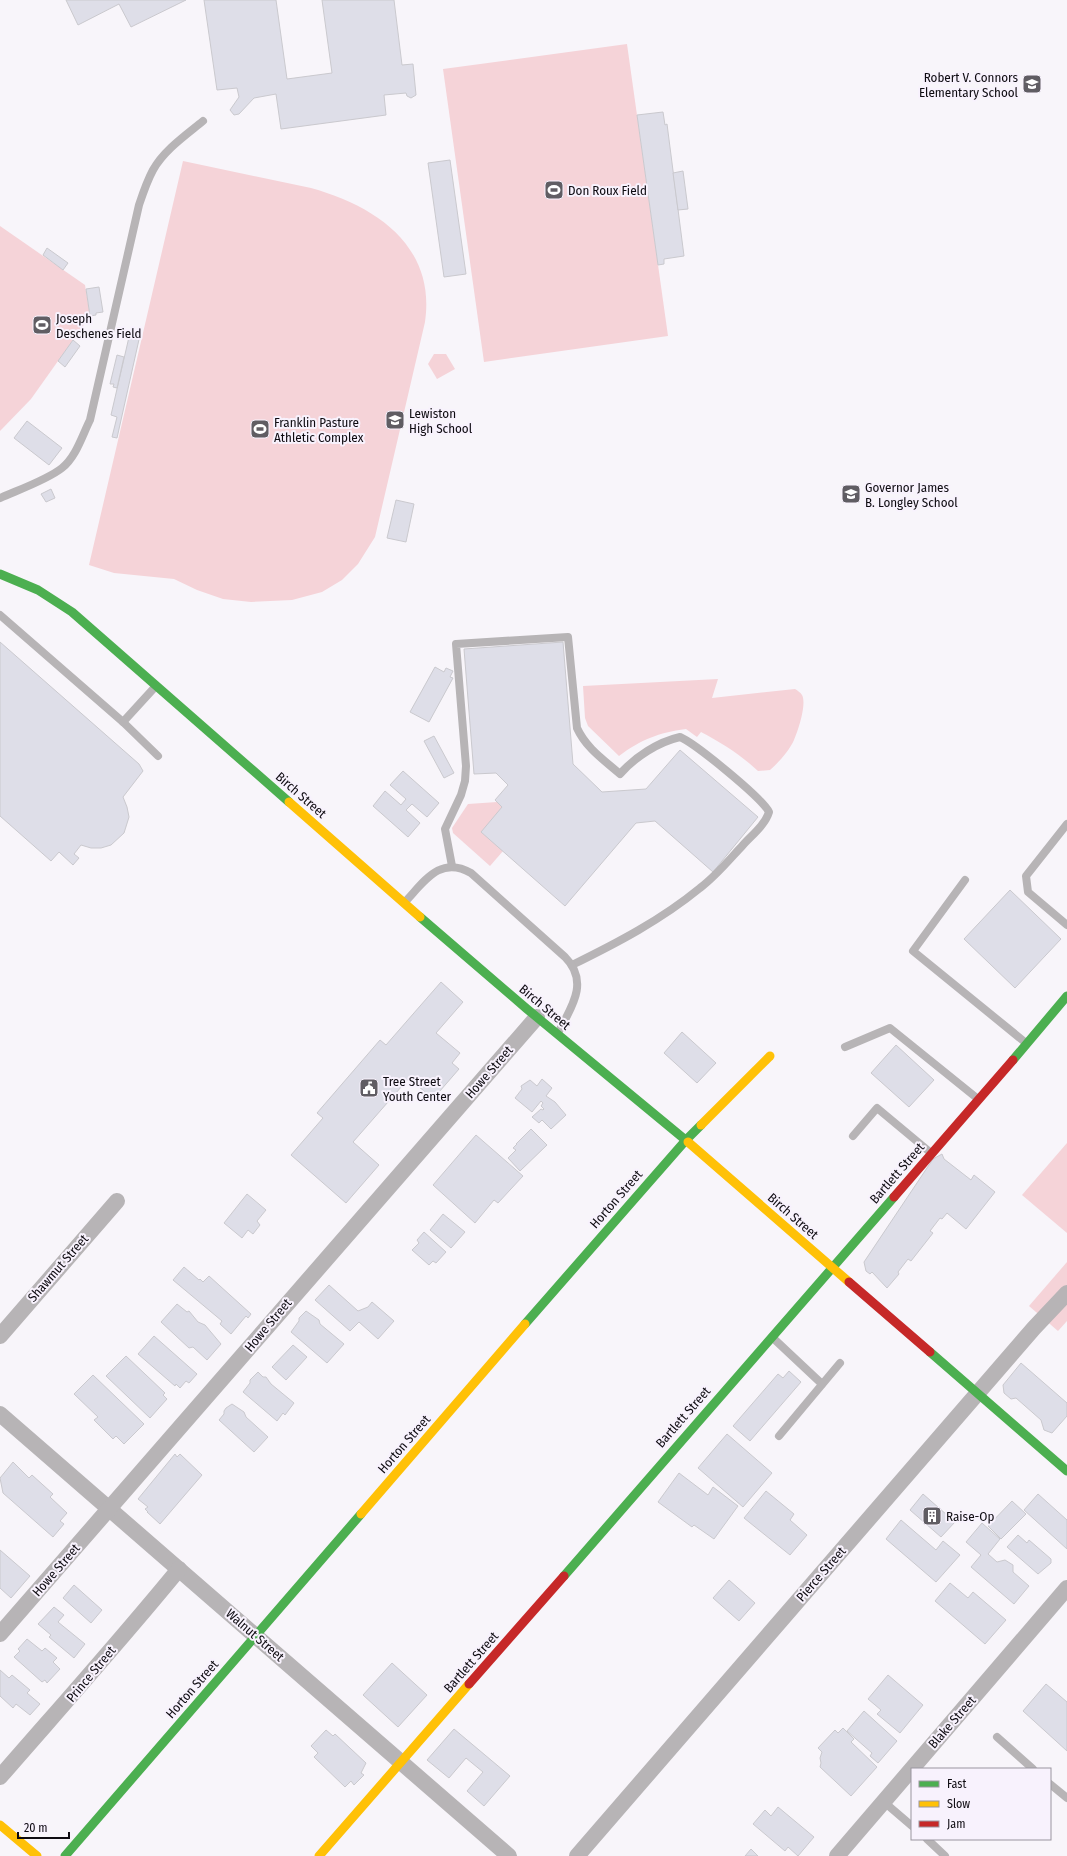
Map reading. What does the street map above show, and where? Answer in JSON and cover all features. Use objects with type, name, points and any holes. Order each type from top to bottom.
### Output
[{"type":"street","name":"Birch Street","points":[[0,574],[24,582],[52,597],[96,633],[404,903],[537,1017],[686,1140],[1067,1471]]},
{"type":"street","name":"Bartlett Street","points":[[319,1856],[1067,996]]},
{"type":"street","name":"Howe Street","points":[[0,1634],[110,1509],[311,1274],[537,1017]]},
{"type":"street","name":"Horton Street","points":[[65,1856],[611,1225],[686,1140],[770,1056]]},
{"type":"street","name":"Shawmut Street","points":[[0,1336],[117,1201]]},
{"type":"street","name":"Pierce Street","points":[[577,1856],[978,1393],[1067,1293]]},
{"type":"street","name":"Walnut Street","points":[[0,1414],[509,1856]]},
{"type":"street","name":"Prince Street","points":[[0,1777],[62,1708],[179,1569]]},
{"type":"street","name":"Blake Street","points":[[913,1768],[1067,1588]]},
{"type":"street","name":"Blake Street","points":[[837,1856],[911,1770]]},
{"type":"street","points":[[0,1825],[37,1856]]},
{"type":"lane","points":[[0,498],[62,468],[78,445],[90,420],[139,205],[146,186],[154,168],[165,155],[203,121]]},
{"type":"lane","points":[[0,615],[124,722],[158,756]]},
{"type":"lane","points":[[452,866],[445,829],[461,795],[465,781],[466,766],[456,644],[568,637],[577,728],[589,747],[620,774],[626,767],[644,753],[671,739],[680,737],[698,748],[760,800],[768,812],[767,819],[756,832],[700,889],[635,933],[572,965]]},
{"type":"lane","points":[[124,722],[156,686]]},
{"type":"lane","points":[[1067,824],[1026,876],[1028,892],[1067,926]]},
{"type":"lane","points":[[404,903],[434,872],[445,867],[459,867],[471,874],[572,965],[577,974],[578,982],[576,992],[558,1034]]},
{"type":"lane","points":[[965,880],[913,951],[1026,1043]]},
{"type":"lane","points":[[845,1047],[890,1028],[978,1100]]},
{"type":"lane","points":[[853,1136],[877,1108],[931,1154]]},
{"type":"lane","points":[[771,1336],[822,1384]]},
{"type":"lane","points":[[779,1436],[840,1363]]},
{"type":"lane","points":[[997,1737],[1032,1768]]},
{"type":"lane","points":[[1051,1785],[1067,1798]]},
{"type":"lane","points":[[884,1802],[911,1825]]},
{"type":"lane","points":[[928,1840],[945,1856]]},
{"type":"shaded area","name":"Don Roux Field","points":[[627,44],[668,336],[484,362],[443,69]]},
{"type":"shaded area","name":"Franklin Pasture Athletic Complex","points":[[183,161],[311,188],[358,206],[379,218],[396,233],[411,251],[421,272],[426,295],[425,322],[375,537],[358,564],[342,580],[322,592],[292,600],[251,602],[223,599],[197,590],[174,579],[114,573],[89,565]]},
{"type":"shaded area","name":"Joseph Deschenes Field","points":[[0,226],[85,285],[90,316],[31,399],[0,431]]},
{"type":"shaded area","points":[[434,354],[446,354],[455,369],[437,379],[428,364]]},
{"type":"shaded area","points":[[718,679],[712,698],[795,689],[802,695],[803,711],[794,740],[784,756],[770,770],[758,771],[752,765],[716,740],[701,732],[697,737],[686,729],[659,735],[643,741],[619,756],[588,726],[585,718],[583,686]]},
{"type":"shaded area","points":[[497,802],[502,807],[503,851],[490,866],[453,833],[452,828],[468,804]]},
{"type":"shaded area","points":[[1067,1143],[1067,1233],[1022,1195]]},
{"type":"shaded area","points":[[1067,1262],[1067,1321],[1058,1331],[1029,1306]]},
{"type":"building","points":[[66,0],[186,0],[131,27],[119,4],[78,25]]},
{"type":"building","points":[[204,0],[276,0],[287,79],[332,73],[322,0],[394,0],[402,65],[413,64],[416,95],[411,98],[407,96],[406,93],[384,95],[386,115],[281,129],[276,94],[254,98],[239,114],[234,115],[230,110],[239,97],[237,88],[217,90]]},
{"type":"building","points":[[663,112],[665,125],[667,124],[684,256],[664,259],[664,264],[658,265],[637,115]]},
{"type":"building","points":[[450,160],[466,274],[444,277],[428,163]]},
{"type":"building","points":[[683,171],[688,209],[678,210],[673,173]]},
{"type":"building","points":[[47,248],[68,263],[63,270],[43,255]]},
{"type":"building","points":[[99,287],[103,312],[90,316],[86,289]]},
{"type":"building","points":[[137,334],[140,335],[117,438],[112,437],[117,417],[111,415],[129,337],[136,339]]},
{"type":"building","points":[[73,340],[80,346],[65,367],[58,361]]},
{"type":"building","points":[[117,355],[124,357],[117,388],[113,387],[114,384],[110,384]]},
{"type":"building","points":[[27,421],[62,448],[49,465],[14,438]]},
{"type":"building","points":[[51,489],[55,498],[46,502],[41,494]]},
{"type":"building","points":[[396,500],[414,504],[406,542],[387,538]]},
{"type":"building","points":[[0,642],[139,764],[143,771],[123,797],[129,817],[124,833],[111,845],[101,848],[91,848],[81,845],[74,854],[79,858],[73,865],[59,852],[51,861],[0,816]]},
{"type":"building","points":[[563,642],[573,764],[602,792],[646,789],[680,750],[758,817],[713,872],[655,821],[636,823],[565,906],[481,832],[502,807],[495,800],[508,785],[496,773],[474,774],[464,649]]},
{"type":"building","points":[[435,667],[444,672],[446,668],[453,671],[450,677],[453,678],[429,722],[410,712]]},
{"type":"building","points":[[434,736],[454,773],[444,778],[424,741]]},
{"type":"building","points":[[403,771],[439,803],[427,817],[412,804],[406,810],[420,823],[408,837],[373,806],[385,791],[401,805],[406,799],[390,785]]},
{"type":"building","points":[[1010,890],[1061,939],[1015,988],[964,939]]},
{"type":"building","name":"Tree Street Youth Center","points":[[441,982],[463,1002],[436,1033],[460,1053],[452,1063],[459,1069],[433,1099],[409,1078],[353,1142],[379,1165],[346,1203],[291,1155],[323,1118],[317,1113],[380,1040],[386,1045]]},
{"type":"building","points":[[682,1032],[716,1063],[697,1083],[664,1053]]},
{"type":"building","points":[[896,1045],[934,1080],[909,1107],[871,1073]]},
{"type":"building","points":[[542,1079],[552,1088],[546,1096],[555,1102],[566,1115],[551,1129],[542,1120],[539,1123],[532,1117],[541,1109],[544,1109],[541,1106],[543,1103],[541,1101],[532,1112],[515,1098],[522,1089],[521,1086],[530,1080],[537,1086]]},
{"type":"building","points":[[531,1129],[547,1145],[520,1171],[508,1158],[516,1150],[513,1148],[516,1144]]},
{"type":"building","points":[[476,1135],[523,1176],[498,1203],[494,1200],[475,1223],[433,1185]]},
{"type":"building","points":[[942,1154],[944,1159],[971,1180],[974,1175],[995,1192],[966,1229],[947,1213],[942,1219],[940,1218],[930,1231],[933,1233],[911,1261],[908,1259],[898,1272],[899,1274],[887,1288],[872,1272],[870,1274],[866,1271],[864,1262],[933,1159]]},
{"type":"building","points":[[247,1194],[266,1210],[257,1221],[260,1225],[253,1234],[248,1230],[242,1238],[224,1223]]},
{"type":"building","points":[[443,1214],[465,1232],[451,1248],[430,1230]]},
{"type":"building","points":[[424,1232],[446,1252],[436,1263],[433,1261],[429,1265],[412,1250],[419,1243],[417,1240]]},
{"type":"building","points":[[184,1267],[203,1282],[209,1276],[251,1314],[248,1318],[246,1316],[231,1334],[220,1324],[222,1321],[173,1280]]},
{"type":"building","points":[[329,1285],[358,1311],[368,1307],[372,1302],[394,1321],[378,1339],[359,1322],[350,1331],[315,1300]]},
{"type":"building","points":[[177,1304],[187,1312],[189,1311],[198,1322],[205,1325],[221,1344],[207,1360],[193,1347],[189,1348],[161,1322]]},
{"type":"building","points":[[306,1311],[319,1320],[320,1324],[344,1344],[327,1363],[291,1332],[299,1321],[299,1318]]},
{"type":"building","points":[[154,1336],[197,1374],[189,1383],[186,1381],[180,1388],[176,1384],[175,1386],[138,1354]]},
{"type":"building","points":[[293,1345],[307,1357],[286,1380],[272,1367]]},
{"type":"building","points":[[126,1356],[165,1393],[163,1395],[167,1399],[150,1418],[106,1376]]},
{"type":"building","points":[[1021,1363],[1067,1403],[1067,1416],[1052,1433],[1044,1430],[1041,1420],[1016,1398],[1011,1399],[1004,1393],[1003,1385]]},
{"type":"building","points":[[789,1371],[801,1382],[750,1441],[733,1426],[778,1374],[783,1378]]},
{"type":"building","points":[[258,1372],[263,1377],[266,1377],[271,1384],[294,1403],[285,1415],[283,1413],[277,1421],[243,1392],[250,1383],[250,1380]]},
{"type":"building","points":[[93,1375],[144,1424],[124,1444],[116,1436],[113,1439],[94,1420],[98,1417],[74,1394]]},
{"type":"building","points":[[232,1404],[244,1412],[246,1417],[268,1437],[254,1452],[219,1420],[224,1414],[226,1408]]},
{"type":"building","points":[[727,1434],[772,1473],[743,1507],[698,1468]]},
{"type":"building","points":[[175,1454],[177,1457],[180,1454],[202,1475],[160,1524],[147,1512],[145,1509],[148,1507],[138,1499]]},
{"type":"building","points":[[13,1462],[29,1478],[32,1475],[53,1494],[50,1497],[67,1513],[60,1521],[64,1524],[53,1537],[3,1493],[0,1478]]},
{"type":"building","points":[[679,1473],[708,1495],[713,1487],[738,1506],[714,1539],[694,1525],[692,1527],[658,1502]]},
{"type":"building","points":[[766,1491],[794,1514],[790,1520],[807,1535],[790,1555],[744,1518]]},
{"type":"building","name":"Raise-Op","points":[[923,1494],[955,1522],[941,1537],[910,1510]]},
{"type":"building","points":[[1038,1494],[1067,1520],[1067,1549],[1024,1510]]},
{"type":"building","points":[[1012,1501],[1026,1514],[1001,1539],[988,1526]]},
{"type":"building","points":[[901,1520],[936,1550],[943,1541],[960,1555],[936,1582],[886,1539]]},
{"type":"building","points":[[982,1523],[1000,1539],[988,1554],[997,1562],[1005,1560],[1013,1565],[1013,1572],[1029,1586],[1014,1604],[971,1567],[981,1555],[966,1542]]},
{"type":"building","points":[[1018,1535],[1027,1543],[1029,1540],[1051,1559],[1051,1563],[1038,1574],[1007,1547]]},
{"type":"building","points":[[0,1550],[30,1576],[11,1598],[0,1588]]},
{"type":"building","points":[[729,1580],[755,1603],[739,1621],[713,1598]]},
{"type":"building","points":[[950,1583],[968,1598],[973,1592],[1006,1620],[985,1644],[935,1601]]},
{"type":"building","points":[[74,1585],[102,1610],[91,1623],[63,1598]]},
{"type":"building","points":[[54,1607],[64,1615],[58,1622],[85,1644],[74,1658],[49,1637],[51,1635],[38,1624]]},
{"type":"building","points":[[27,1639],[42,1651],[45,1648],[57,1658],[53,1662],[60,1669],[47,1683],[45,1680],[42,1682],[14,1657],[20,1651],[18,1649]]},
{"type":"building","points":[[392,1663],[427,1695],[398,1727],[363,1695]]},
{"type":"building","points":[[0,1670],[9,1678],[12,1675],[30,1690],[27,1693],[40,1704],[30,1715],[16,1704],[13,1708],[0,1696]]},
{"type":"building","points":[[888,1675],[923,1705],[900,1733],[877,1714],[881,1710],[868,1699]]},
{"type":"building","points":[[1046,1684],[1067,1702],[1067,1751],[1023,1711]]},
{"type":"building","points":[[864,1711],[897,1741],[878,1763],[870,1756],[872,1753],[847,1731]]},
{"type":"building","points":[[843,1728],[854,1739],[851,1742],[877,1767],[851,1796],[820,1767],[822,1752],[818,1748],[835,1730],[838,1733]]},
{"type":"building","points":[[454,1729],[510,1776],[484,1806],[467,1791],[483,1772],[466,1758],[449,1778],[427,1760]]},
{"type":"building","points":[[326,1730],[333,1736],[335,1734],[366,1763],[361,1773],[364,1775],[354,1785],[351,1781],[345,1787],[314,1757],[318,1753],[311,1746]]},
{"type":"building","points":[[778,1807],[814,1837],[798,1856],[788,1847],[785,1851],[753,1824],[765,1810],[771,1816]]},
{"type":"building","points":[[751,1849],[758,1856],[745,1856]]},
{"type":"traffic: fast","points":[[0,574],[38,590],[72,612],[289,802]]},
{"type":"traffic: fast","points":[[420,917],[527,1009],[688,1142]]},
{"type":"traffic: fast","points":[[1013,1060],[1067,996]]},
{"type":"traffic: fast","points":[[525,1324],[686,1140],[701,1125]]},
{"type":"traffic: fast","points":[[564,1576],[894,1197]]},
{"type":"traffic: fast","points":[[930,1352],[1067,1471]]},
{"type":"traffic: fast","points":[[65,1856],[361,1514]]},
{"type":"traffic: slow","points":[[289,802],[420,917]]},
{"type":"traffic: slow","points":[[701,1125],[770,1056]]},
{"type":"traffic: slow","points":[[688,1142],[849,1282]]},
{"type":"traffic: slow","points":[[361,1514],[525,1324]]},
{"type":"traffic: slow","points":[[319,1856],[469,1684]]},
{"type":"traffic: slow","points":[[0,1825],[37,1856]]},
{"type":"traffic: jam","points":[[894,1197],[1013,1060]]},
{"type":"traffic: jam","points":[[849,1282],[930,1352]]},
{"type":"traffic: jam","points":[[469,1684],[564,1576]]},
{"type":"place","name":"Robert V. Connors Elementary School","points":[[1032,84]]},
{"type":"place","name":"Don Roux Field","points":[[554,190]]},
{"type":"place","name":"Joseph Deschenes Field","points":[[42,325]]},
{"type":"place","name":"Lewiston High School","points":[[395,420]]},
{"type":"place","name":"Franklin Pasture Athletic Complex","points":[[260,429]]},
{"type":"place","name":"Governor James B. Longley School","points":[[851,494]]},
{"type":"place","name":"Tree Street Youth Center","points":[[369,1088]]},
{"type":"place","name":"Raise-Op","points":[[932,1516]]}]
